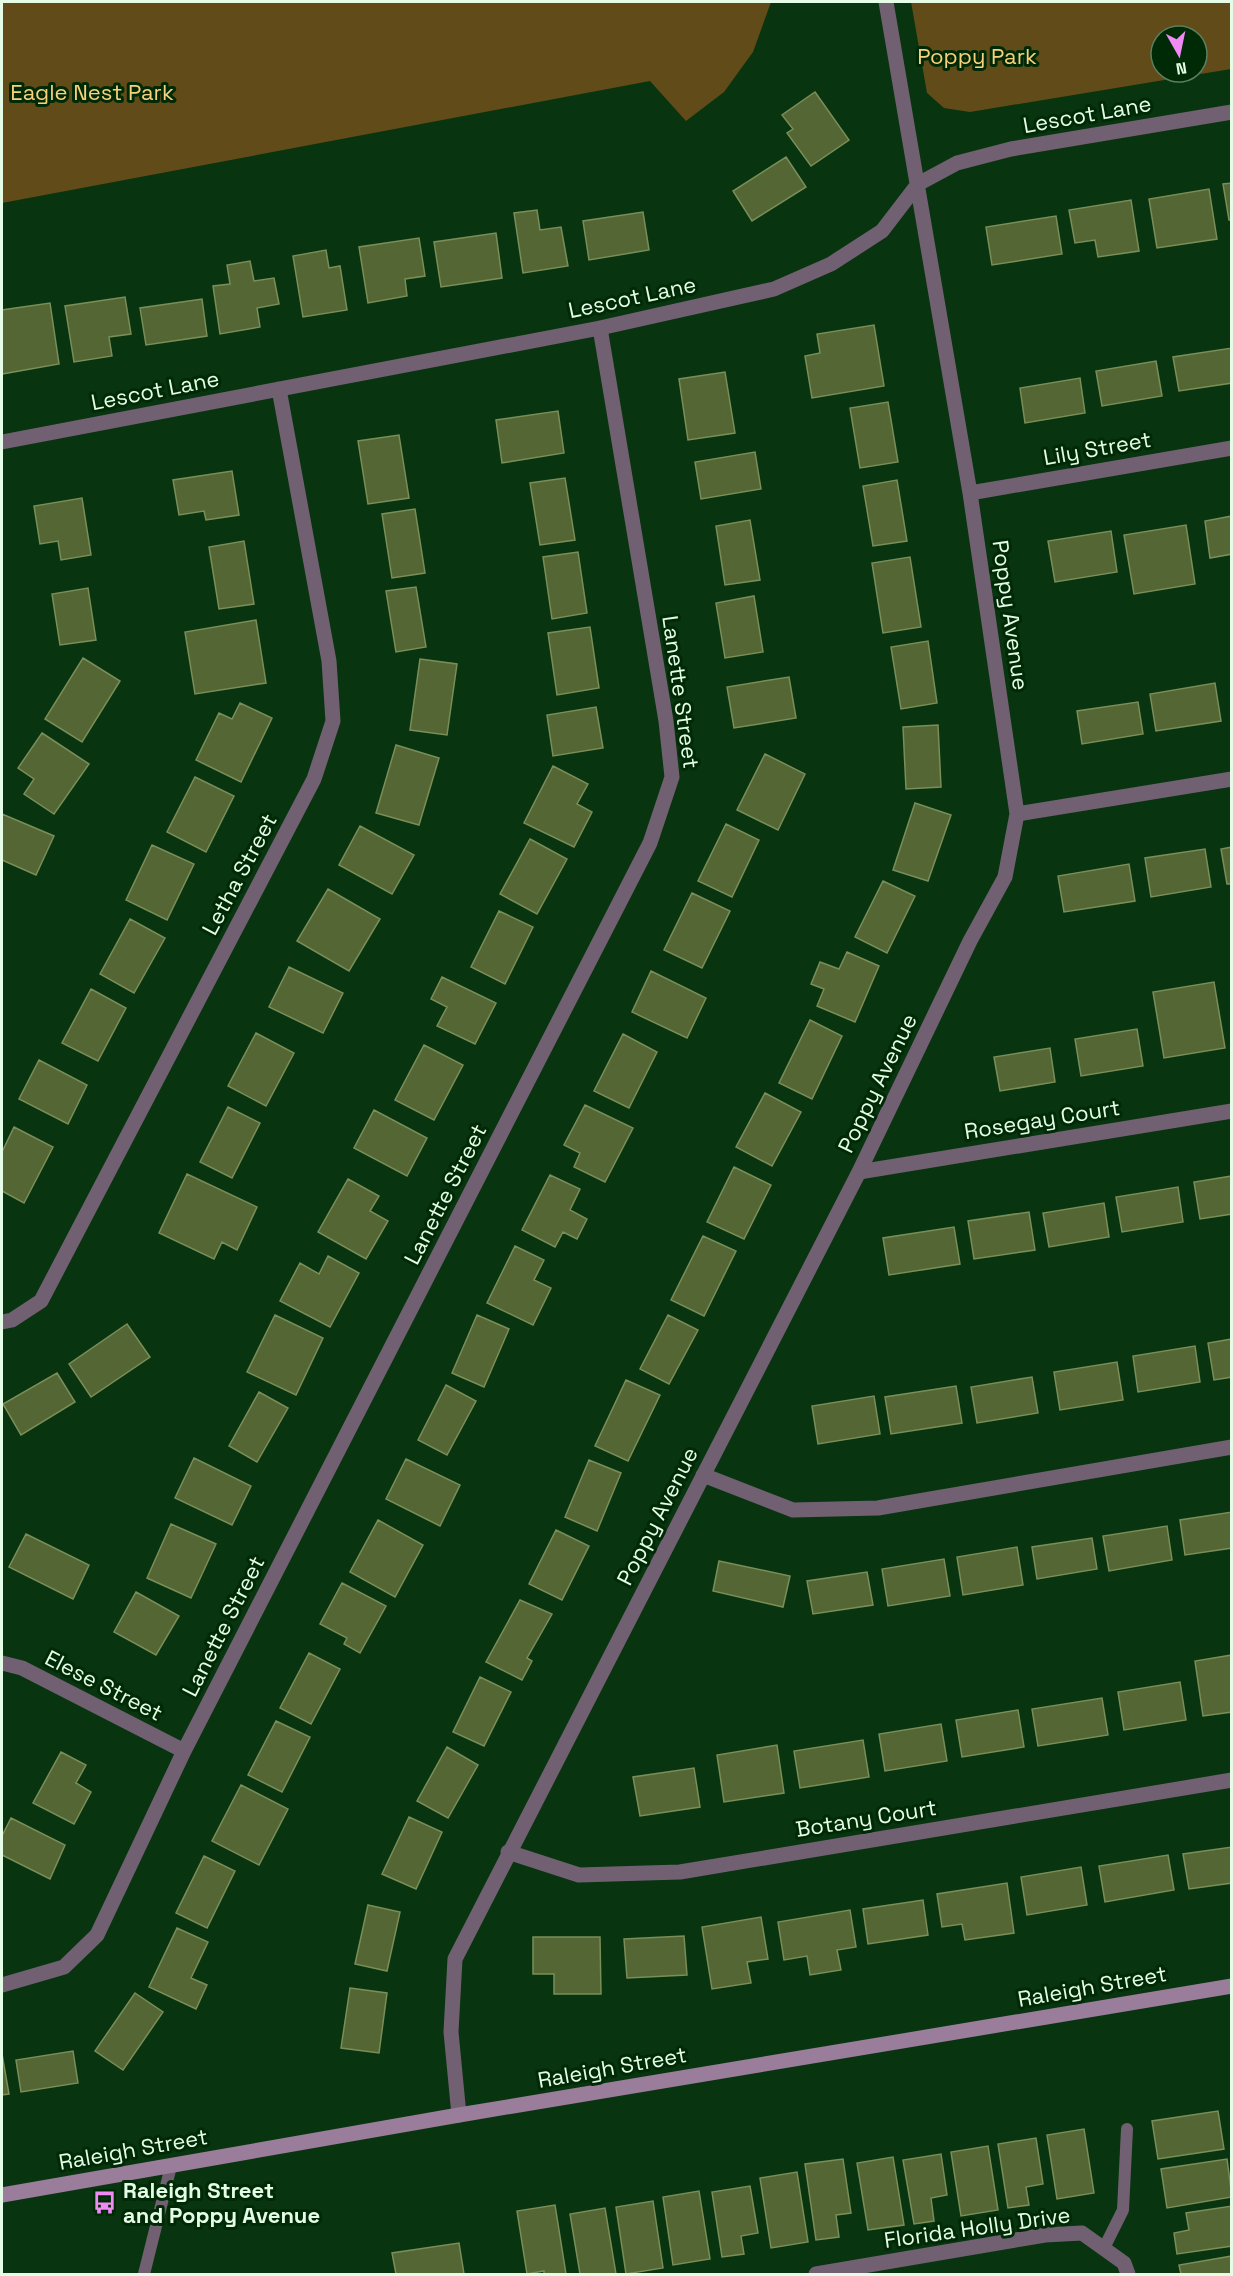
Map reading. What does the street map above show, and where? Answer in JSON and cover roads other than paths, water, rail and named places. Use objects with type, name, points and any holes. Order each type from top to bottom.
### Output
[{"type":"street","name":"Poppy Avenue","points":[[459,2115],[451,2032],[455,1959],[859,1172],[970,941],[1005,877],[1017,814],[970,493],[886,2]]},
{"type":"street","name":"Lescot Lane","points":[[2,442],[600,328],[774,289],[831,264],[882,231],[918,184],[957,163],[1011,149],[1232,112]]},
{"type":"street","name":"Lanette Street","points":[[2,1985],[64,1967],[97,1935],[184,1751],[650,843],[672,777],[666,721],[600,328]]},
{"type":"street","name":"Letha Street","points":[[2,1322],[12,1320],[41,1301],[314,779],[333,721],[329,661],[279,389]]},
{"type":"street","name":"Lily Street","points":[[970,493],[1232,448]]},
{"type":"street","points":[[1017,814],[1232,779]]},
{"type":"street","name":"Rosegay Court","points":[[859,1172],[1232,1111]]},
{"type":"street","points":[[703,1475],[793,1510],[878,1508],[1232,1447]]},
{"type":"street","name":"Elese Street","points":[[2,1664],[22,1668],[184,1751]]},
{"type":"street","name":"Botany Court","points":[[508,1852],[579,1875],[680,1872],[1232,1780]]},
{"type":"street","name":"Raleigh Street","points":[[2,2195],[459,2115],[1232,1986]]},
{"type":"street","name":"Florida Holly Drive","points":[[816,2274],[896,2267],[1045,2235],[1082,2233],[1124,2263],[1128,2274]]},
{"type":"lane","points":[[1104,2248],[1123,2210],[1127,2129]]},
{"type":"lane","points":[[144,2274],[171,2166]]},
{"type":"place","name":"Raleigh Street and Poppy Avenue","points":[[105,2203]]},
{"type":"park label","name":"Poppy Park","points":[[977,56]]},
{"type":"park label","name":"Eagle Nest Park","points":[[92,92]]}]
